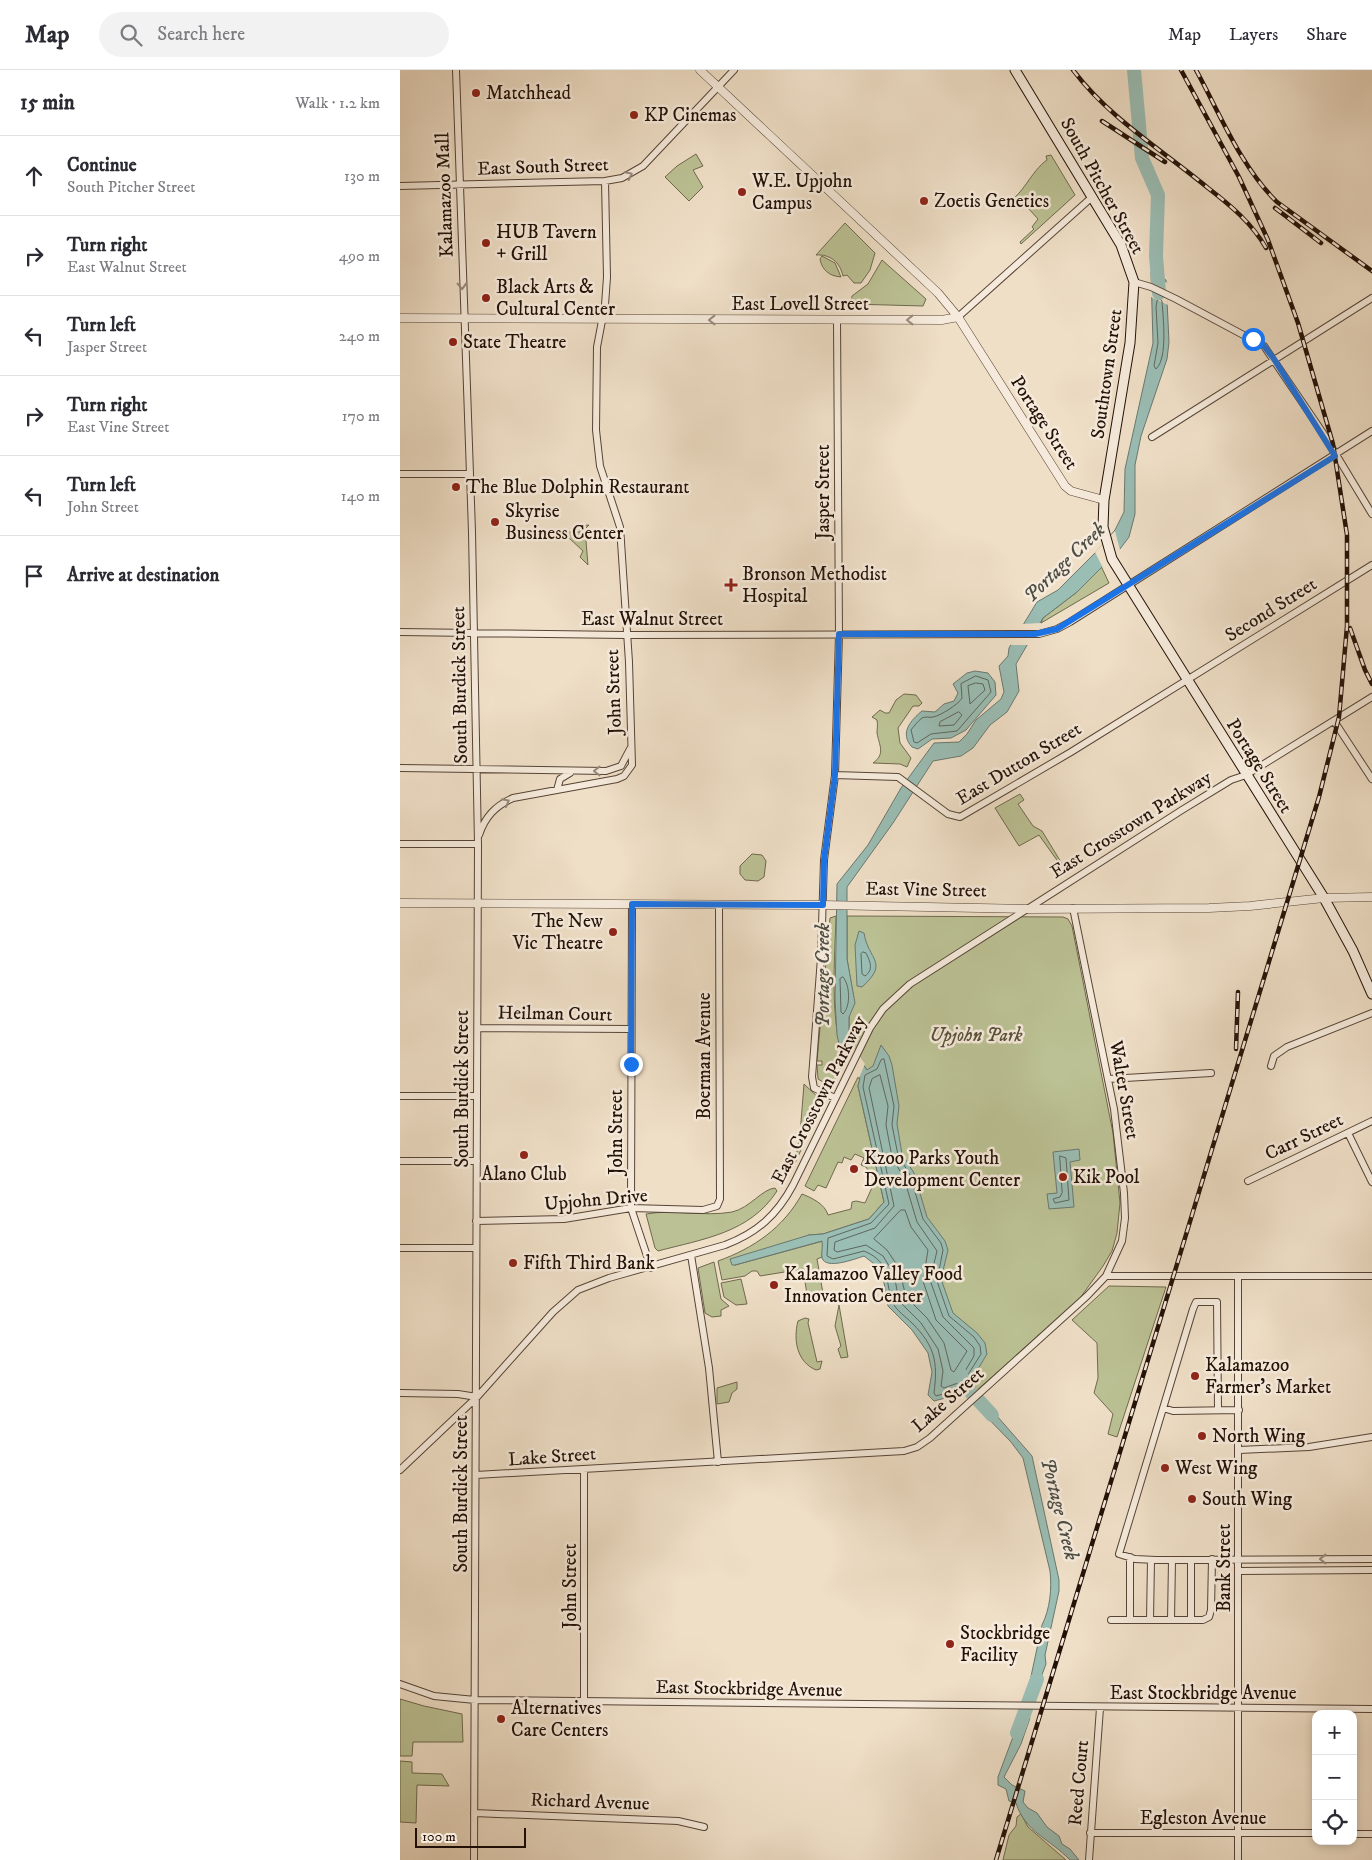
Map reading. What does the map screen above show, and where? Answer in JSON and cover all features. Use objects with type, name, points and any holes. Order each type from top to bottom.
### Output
[{"type":"main road","name":"South Pitcher Street","points":[[1015,70],[1121,245],[1134,282]]},
{"type":"main road","name":"Southtown Street","points":[[1104,500],[1130,343],[1134,282]]},
{"type":"main road","name":"Portage Street","points":[[1104,500],[1105,541],[1112,559],[1324,898],[1353,951],[1372,994]]},
{"type":"street","name":"Kalamazoo Mall","points":[[456,70],[464,319]]},
{"type":"street","name":"Portage Street","points":[[700,70],[924,278],[958,317],[1065,486],[1071,492],[1104,500]]},
{"type":"street","name":"East South Street","points":[[400,186],[605,181],[622,178],[643,166],[734,70]]},
{"type":"street","name":"John Street","points":[[478,842],[485,820],[504,802],[513,798],[617,779],[624,776],[632,765],[620,527],[600,466],[596,430],[597,347],[604,319],[607,278],[605,181]]},
{"type":"street","points":[[958,317],[1092,198]]},
{"type":"street","name":"South Pitcher Street","points":[[1134,282],[1168,295],[1264,346],[1372,514]]},
{"type":"street","points":[[1152,437],[1372,298]]},
{"type":"street","name":"East Lovell Street","points":[[400,318],[837,321],[942,320],[958,317]]},
{"type":"street","name":"South Burdick Street","points":[[464,319],[474,632],[478,842],[474,1860]]},
{"type":"street","name":"Jasper Street","points":[[835,1098],[818,1091],[812,1083],[824,860],[835,775],[839,634],[837,321]]},
{"type":"street","name":"East Walnut Street","points":[[400,632],[1035,634],[1057,629],[1372,431]]},
{"type":"street","points":[[400,474],[468,474]]},
{"type":"street","name":"Second Street","points":[[1186,680],[1372,565]]},
{"type":"street","name":"East Dutton Street","points":[[835,775],[891,776],[906,781],[948,814],[960,817],[1186,680]]},
{"type":"street","name":"East Crosstown Parkway","points":[[400,1470],[477,1397],[553,1312],[578,1290],[609,1278],[651,1268],[744,1238],[770,1219],[787,1197],[850,1066],[876,1018],[910,984],[1030,909],[1052,891],[1182,810],[1231,780],[1246,775],[1372,697]]},
{"type":"street","points":[[1334,721],[1372,778]]},
{"type":"street","points":[[400,768],[576,771],[617,769],[625,762],[632,746]]},
{"type":"street","points":[[557,790],[562,776],[576,771]]},
{"type":"street","points":[[400,844],[478,842]]},
{"type":"street","name":"East Vine Street","points":[[400,904],[847,905],[1030,909],[1250,906],[1324,898],[1372,898]]},
{"type":"street","name":"John Street","points":[[632,904],[631,1208],[651,1268]]},
{"type":"street","name":"Boerman Avenue","points":[[717,1206],[720,1199],[719,904]]},
{"type":"street","name":"Walter Street","points":[[1073,908],[1120,1146],[1125,1218],[1120,1249],[1106,1276]]},
{"type":"street","points":[[1271,1066],[1274,1056],[1287,1047],[1372,1013]]},
{"type":"street","name":"Heilman Court","points":[[478,1028],[631,1030]]},
{"type":"street","points":[[1108,1079],[1211,1073]]},
{"type":"street","points":[[400,1096],[477,1096]]},
{"type":"street","name":"Carr Street","points":[[1248,1181],[1372,1121]]},
{"type":"street","points":[[1348,1133],[1372,1182]]},
{"type":"street","points":[[400,1160],[477,1161]]},
{"type":"street","name":"Upjohn Drive","points":[[476,1221],[564,1219],[631,1208],[703,1210],[717,1206]]},
{"type":"street","points":[[400,1248],[476,1248]]},
{"type":"street","points":[[690,1255],[709,1368],[718,1462]]},
{"type":"street","points":[[1106,1276],[1372,1276]]},
{"type":"street","name":"Lake Street","points":[[476,1475],[904,1451],[916,1447],[930,1438],[1087,1296],[1106,1276]]},
{"type":"street","name":"Bank Street","points":[[1238,1276],[1238,1860]]},
{"type":"street","points":[[1218,1410],[1217,1302],[1196,1302],[1119,1554],[1151,1560],[1238,1558],[1372,1559]]},
{"type":"street","points":[[400,1393],[458,1394],[477,1397]]},
{"type":"street","points":[[1163,1408],[1173,1411],[1239,1410]]},
{"type":"street","points":[[1239,1450],[1302,1448],[1372,1437]]},
{"type":"street","name":"John Street","points":[[584,1470],[584,1702]]},
{"type":"street","points":[[1130,1557],[1130,1620]]},
{"type":"street","points":[[1111,1620],[1203,1620],[1209,1617],[1211,1610],[1212,1559]]},
{"type":"street","points":[[1150,1620],[1151,1560]]},
{"type":"street","points":[[1171,1620],[1172,1560]]},
{"type":"street","points":[[1191,1560],[1191,1620]]},
{"type":"street","points":[[1239,1571],[1372,1570]]},
{"type":"street","name":"East Stockbridge Avenue","points":[[400,1684],[434,1696],[475,1700],[1100,1708],[1372,1709]]},
{"type":"street","name":"Reed Court","points":[[1089,1860],[1100,1708]]},
{"type":"street","name":"Richard Avenue","points":[[474,1813],[678,1821],[704,1828]]},
{"type":"street","name":"Egleston Avenue","points":[[1090,1832],[1312,1833]]},
{"type":"street","points":[[1357,1834],[1372,1834]]},
{"type":"green space","points":[[696,154],[703,166],[693,170],[703,187],[689,201],[665,177],[677,166]]},
{"type":"green space","points":[[1051,155],[1075,195],[1021,244],[1020,242],[1034,229],[1032,227],[1038,219],[1029,209],[1008,201],[1018,194],[1036,170],[1047,160],[1046,156]]},
{"type":"green space","points":[[845,223],[875,253],[870,270],[861,283],[854,283],[847,275],[843,276],[842,271],[834,260],[826,256],[816,255]]},
{"type":"green space","points":[[822,256],[835,263],[841,277],[833,275],[824,269],[820,259]]},
{"type":"green space","points":[[882,260],[926,299],[923,306],[851,304],[852,296],[868,284]]},
{"type":"green space","points":[[589,525],[585,529],[588,565],[580,557],[583,551],[568,537],[562,537],[562,532],[580,532],[581,526]]},
{"type":"green space","points":[[1101,566],[1109,583],[1041,623],[1043,618],[1077,592]]},
{"type":"green space","points":[[904,694],[916,695],[922,703],[919,706],[913,706],[898,728],[900,743],[911,758],[907,767],[900,764],[873,763],[881,753],[881,749],[877,733],[877,720],[872,717],[880,710],[889,713],[896,700]]},
{"type":"green space","points":[[1020,794],[1024,800],[1018,804],[1033,826],[1042,831],[1064,867],[1069,864],[1070,866],[1064,870],[1039,835],[1019,846],[995,808]]},
{"type":"green space","points":[[752,854],[762,855],[766,861],[764,877],[758,881],[745,880],[740,874],[740,866]]},
{"type":"green space","points":[[836,916],[835,1010],[840,1045],[845,1059],[834,1081],[828,1085],[818,1079],[817,1065],[822,1065],[822,1061],[817,1061],[830,918]]},
{"type":"green space","name":"Upjohn Park","points":[[847,916],[1063,917],[1068,919],[1072,926],[1113,1133],[1120,1203],[1117,1233],[1112,1251],[1078,1301],[976,1391],[971,1388],[867,1070],[849,1044],[849,1017],[853,994],[847,959]]},
{"type":"green space","points":[[858,1077],[860,1080],[858,1086],[884,1202],[869,1219],[823,1234],[809,1235],[735,1265],[823,1241],[822,1257],[817,1259],[824,1299],[808,1301],[803,1269],[760,1276],[757,1271],[752,1271],[745,1276],[722,1280],[718,1261],[744,1250],[777,1227],[802,1194],[821,1205],[828,1215],[851,1209],[852,1202],[865,1203],[875,1181],[866,1167],[861,1165],[864,1158],[855,1154],[851,1160],[844,1157],[842,1163],[838,1162],[826,1188],[818,1185],[814,1191],[805,1186]]},
{"type":"green space","points":[[804,1084],[823,1102],[795,1163],[800,1134]]},
{"type":"green space","points":[[775,1188],[777,1191],[766,1205],[739,1225],[708,1238],[658,1251],[655,1248],[646,1214],[667,1212],[711,1214],[732,1212],[744,1207],[770,1189]]},
{"type":"green space","points":[[714,1262],[721,1299],[729,1306],[721,1310],[721,1316],[712,1317],[705,1313],[698,1268]]},
{"type":"green space","points":[[741,1279],[747,1304],[736,1305],[724,1297],[721,1283]]},
{"type":"green space","points":[[1109,1286],[1166,1287],[1117,1437],[1108,1434],[1113,1414],[1094,1393],[1098,1378],[1097,1343],[1072,1320]]},
{"type":"green space","points":[[839,1305],[848,1357],[841,1358],[838,1349],[841,1346],[835,1326]]},
{"type":"green space","points":[[805,1318],[809,1319],[808,1323],[817,1362],[822,1361],[820,1369],[816,1370],[804,1362],[798,1350],[796,1336],[798,1321]]},
{"type":"green space","points":[[737,1382],[737,1389],[732,1393],[729,1402],[717,1404],[717,1388]]},
{"type":"green space","points":[[400,1699],[462,1714],[463,1742],[413,1742],[412,1756],[400,1756]]},
{"type":"green space","points":[[400,1761],[412,1762],[412,1773],[442,1774],[449,1786],[417,1785],[416,1823],[400,1822]]},
{"type":"green space","points":[[1021,1814],[1028,1827],[1066,1860],[1003,1860],[1009,1835],[1016,1826],[1017,1817]]},
{"type":"water","points":[[1151,272],[1166,280],[1169,342],[1167,359],[1141,436],[1135,465],[1135,514],[1129,537],[1120,549],[1077,592],[1043,618],[1016,664],[1019,691],[1007,712],[990,725],[973,748],[961,756],[933,761],[893,823],[847,887],[847,959],[855,1003],[849,1017],[849,1044],[867,1070],[873,1066],[881,1045],[889,1056],[899,1106],[897,1124],[902,1154],[914,1173],[927,1217],[945,1241],[948,1250],[941,1279],[953,1313],[977,1333],[985,1343],[987,1354],[969,1384],[973,1389],[966,1396],[964,1393],[934,1401],[928,1395],[932,1372],[928,1353],[912,1330],[888,1306],[883,1277],[873,1263],[864,1256],[841,1263],[829,1263],[822,1258],[822,1241],[735,1265],[732,1265],[730,1259],[809,1235],[823,1234],[869,1219],[884,1202],[858,1086],[860,1078],[840,1048],[837,1035],[835,999],[837,884],[868,845],[901,788],[934,743],[959,742],[976,720],[1001,699],[1004,692],[999,666],[1008,656],[1009,648],[1037,602],[1058,590],[1115,530],[1124,512],[1125,469],[1153,343]]},
{"type":"water","points":[[975,671],[988,673],[995,682],[996,695],[966,730],[951,738],[932,739],[918,749],[912,747],[908,742],[907,732],[914,718],[922,711],[935,712],[944,704],[954,701],[958,693],[953,684],[967,673]]},
{"type":"water","points":[[859,931],[864,933],[876,966],[875,972],[862,987],[857,986],[855,945]]},
{"type":"water","name":"Kik Pool","points":[[1079,1149],[1080,1160],[1070,1162],[1074,1207],[1049,1209],[1047,1194],[1057,1193],[1053,1152]]},
{"type":"water","points":[[983,1400],[1032,1456],[1059,1580],[1059,1591],[1045,1655],[1046,1664],[1034,1696],[1027,1695],[1042,1625],[1049,1606],[1050,1571],[1023,1458],[1011,1442],[976,1406]]},
{"type":"water","points":[[1020,1718],[1030,1718],[1021,1744],[1004,1777],[1012,1785],[1025,1791],[1023,1802],[1028,1808],[1037,1813],[1047,1827],[1059,1836],[1062,1844],[1070,1849],[1079,1860],[1070,1860],[1032,1828],[1025,1821],[1016,1803],[1009,1801],[1006,1789],[998,1785],[998,1777]]},
{"type":"pier","points":[[1151,274],[1167,283],[1168,305],[1151,297]]},
{"type":"pier","points":[[1115,531],[1120,550],[1103,568],[1095,552]]},
{"type":"pier","points":[[1041,623],[1029,645],[1010,645],[1022,624]]},
{"type":"pier","points":[[850,1043],[865,1064],[859,1078],[843,1056]]},
{"type":"waterway","name":"Portage Creek","points":[[1134,70],[1142,158],[1158,195],[1156,256],[1159,293]]},
{"type":"waterway","name":"Portage Creek","points":[[961,1375],[968,1389],[992,1415]]},
{"type":"waterway","name":"Portage Creek","points":[[1017,1733],[1037,1679]]},
{"type":"railway","points":[[1073,70],[1087,87],[1119,118],[1232,208],[1254,230],[1266,248]]},
{"type":"railway","points":[[996,1860],[1319,797],[1339,717],[1347,626],[1347,535],[1333,444],[1298,323],[1268,240],[1239,177],[1181,70]]},
{"type":"railway","points":[[1196,70],[1232,139],[1264,188],[1277,202],[1372,271]]},
{"type":"railway","points":[[1102,121],[1165,162]]},
{"type":"railway","points":[[1275,208],[1321,243]]},
{"type":"railway","points":[[1350,628],[1372,684]]},
{"type":"railway","points":[[1236,1049],[1238,992]]},
{"type":"place","name":"Matchhead","points":[[476,93]]},
{"type":"place","name":"KP Cinemas","points":[[634,115]]},
{"type":"place","name":"W.E. Upjohn Campus","points":[[742,192]]},
{"type":"place","name":"Zoetis Genetics","points":[[924,201]]},
{"type":"place","name":"HUB Tavern + Grill","points":[[486,243]]},
{"type":"place","name":"Black Arts & Cultural Center","points":[[486,298]]},
{"type":"place","name":"State Theatre","points":[[453,342]]},
{"type":"place","name":"The Blue Dolphin Restaurant","points":[[456,487]]},
{"type":"place","name":"Skyrise Business Center","points":[[495,522]]},
{"type":"place","name":"Bronson Methodist Hospital","points":[[731,585]]},
{"type":"place","name":"The New Vic Theatre","points":[[613,932]]},
{"type":"place","name":"Alano Club","points":[[524,1155]]},
{"type":"place","name":"Kzoo Parks Youth Development Center","points":[[854,1169]]},
{"type":"place","name":"Kik Pool","points":[[1063,1177]]},
{"type":"place","name":"Fifth Third Bank","points":[[513,1263]]},
{"type":"place","name":"Kalamazoo Valley Food Innovation Center","points":[[774,1285]]},
{"type":"place","name":"Kalamazoo Farmer's Market","points":[[1195,1376]]},
{"type":"place","name":"North Wing","points":[[1202,1436]]},
{"type":"place","name":"West Wing","points":[[1165,1468]]},
{"type":"place","name":"South Wing","points":[[1192,1499]]},
{"type":"place","name":"Stockbridge Facility","points":[[950,1644]]},
{"type":"place","name":"Alternatives Care Centers","points":[[501,1719]]},
{"type":"route","points":[[631,1064],[632,904],[823,905],[824,860],[835,775],[839,634],[950,635],[1039,634],[1049,632],[1070,622],[1335,456],[1323,433],[1274,359],[1264,346],[1253,339]]}]
